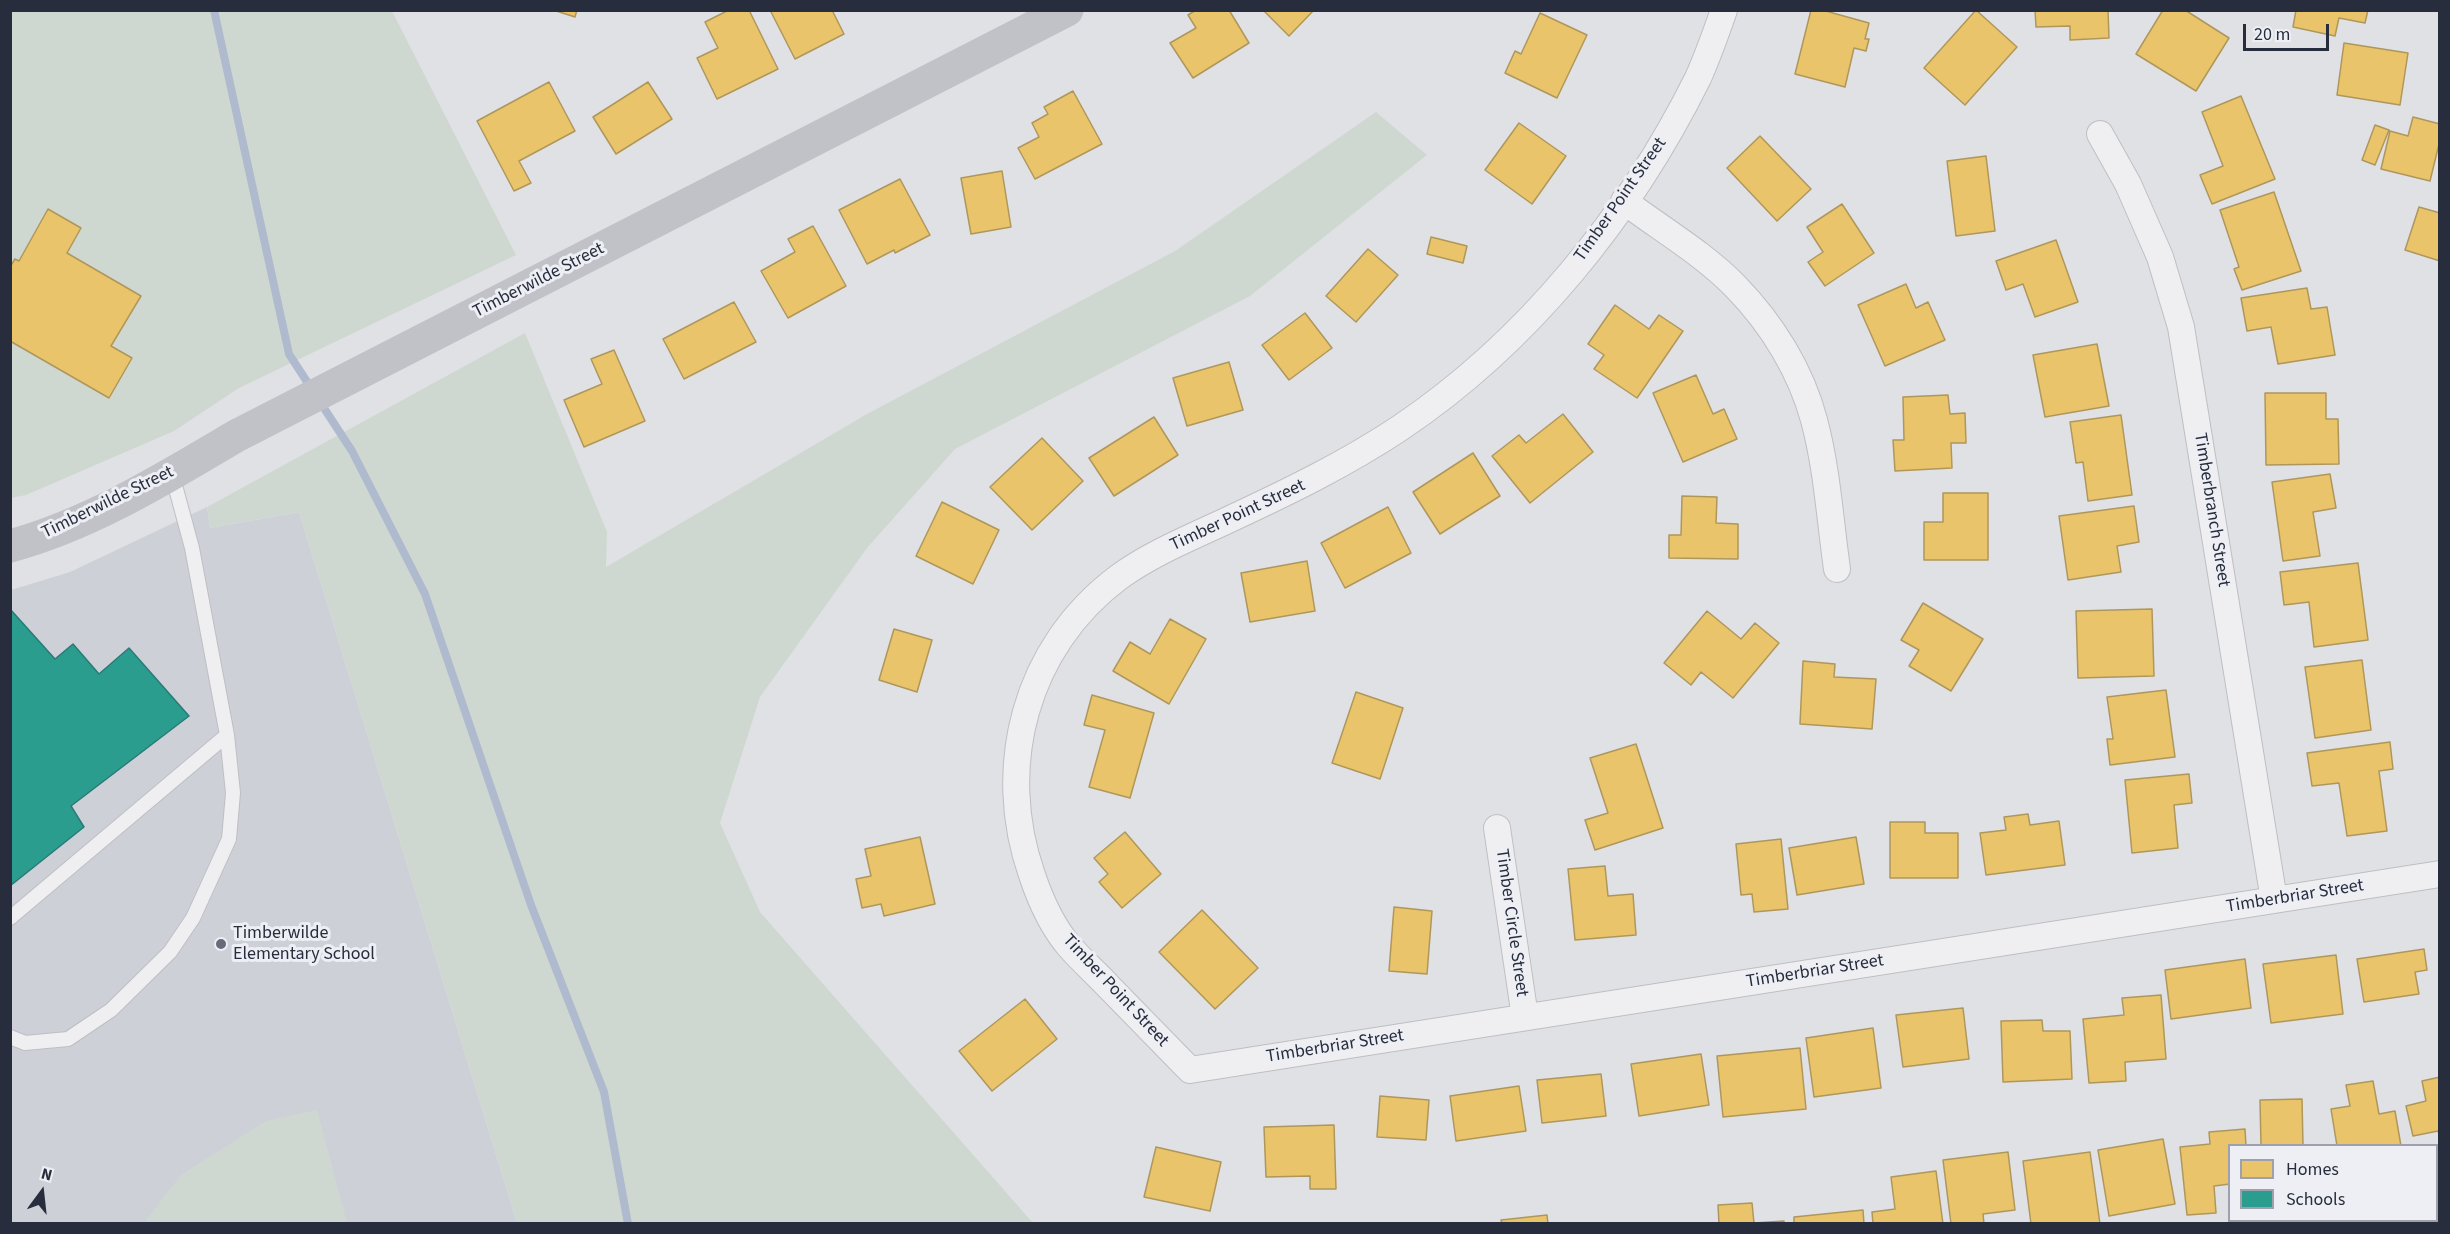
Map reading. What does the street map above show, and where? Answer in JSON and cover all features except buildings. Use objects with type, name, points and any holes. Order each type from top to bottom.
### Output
[{"type":"street","name":"Timberwilde Street","points":[[10,546],[66,527],[172,474],[236,436],[1067,10]]},
{"type":"street","name":"Timber Point Street","points":[[1190,1070],[1067,944],[1039,897],[1025,856],[1017,818],[1016,764],[1026,710],[1047,660],[1079,615],[1119,578],[1166,550],[1321,476],[1402,427],[1477,369],[1533,315],[1591,248],[1624,201],[1658,150],[1699,76],[1724,10]]},
{"type":"street","name":"Timberbranch Street","points":[[2100,134],[2128,184],[2160,257],[2181,327],[2274,900]]},
{"type":"street","points":[[1624,201],[1714,267],[1737,287],[1776,336],[1804,390],[1814,420],[1821,450],[1837,569]]},
{"type":"street","name":"Timber Circle Street","points":[[1497,828],[1525,1017]]},
{"type":"street","name":"Timberbriar Street","points":[[1190,1070],[2439,874]]},
{"type":"lane","points":[[10,1037],[25,1043],[68,1038],[111,1010],[170,952],[193,918],[229,839],[233,793],[227,735],[192,548],[172,474]]},
{"type":"lane","points":[[10,918],[227,735]]},
{"type":"shaded area","points":[[11,11],[392,11],[516,255],[239,388],[174,431],[26,495],[11,498]]},
{"type":"shaded area","points":[[1376,112],[1427,155],[1250,296],[955,449],[867,548],[760,697],[720,823],[760,912],[1033,1223],[517,1223],[299,512],[210,528],[207,507],[525,333],[607,532],[606,567],[867,414],[1175,251]]},
{"type":"shaded area","name":"Timberwilde Elementary School","points":[[207,507],[210,528],[299,512],[517,1223],[11,1224],[11,590],[70,572]]},
{"type":"shaded area","points":[[317,1110],[347,1223],[144,1223],[181,1175],[266,1121]]},
{"type":"waterway","points":[[214,10],[289,354],[313,391]]},
{"type":"waterway","points":[[320,402],[352,451],[425,594],[531,905],[604,1092],[628,1224]]},
{"type":"place","name":"Timberwilde Elementary School","points":[[221,944]]}]
